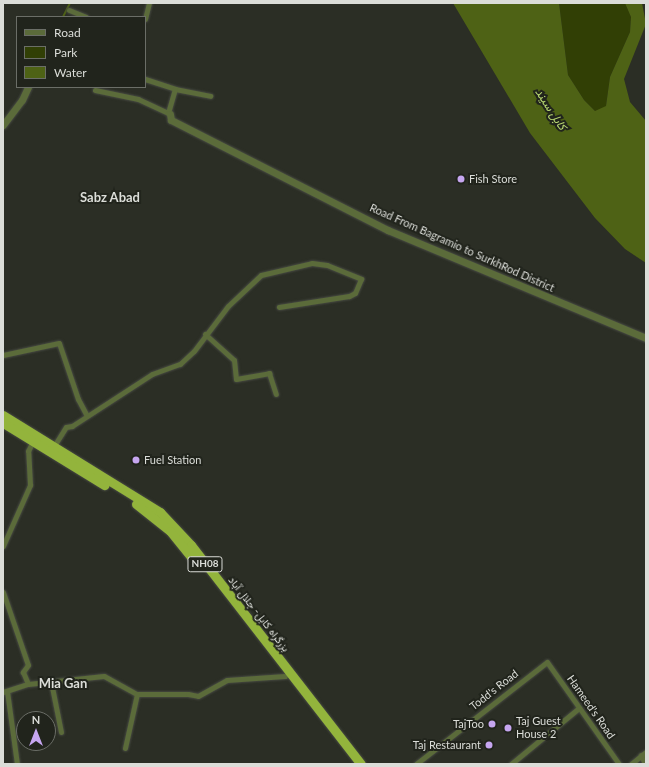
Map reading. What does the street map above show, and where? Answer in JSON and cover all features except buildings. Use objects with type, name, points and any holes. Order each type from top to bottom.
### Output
[{"type":"highway","name":"بزرگراه کابل- جلال آباد","points":[[3,415],[35,438],[131,501],[170,531],[354,764]]},
{"type":"highway","name":"بزرگراه کابل- جلال آباد","points":[[3,423],[54,446],[160,512],[191,545],[361,764]]},
{"type":"street","points":[[146,16],[149,3]]},
{"type":"street","points":[[69,10],[84,16]]},
{"type":"street","points":[[146,79],[175,89],[210,96]]},
{"type":"street","points":[[3,125],[22,100],[28,88]]},
{"type":"street","points":[[95,90],[138,99],[169,114],[175,89]]},
{"type":"street","name":"Road From Bagramio to SurkhRod District","points":[[169,114],[171,120],[388,230],[646,338]]},
{"type":"street","points":[[54,446],[66,427],[87,416],[152,374],[180,364],[194,351],[205,334],[228,306],[261,275],[312,263],[327,265],[361,279],[355,293],[349,296],[279,307]]},
{"type":"street","points":[[205,334],[234,360],[236,379],[269,373],[276,394]]},
{"type":"street","points":[[3,355],[59,343],[78,399],[87,416]]},
{"type":"street","points":[[3,546],[30,485],[28,451],[35,438]]},
{"type":"street","points":[[3,592],[28,665],[23,672],[28,684]]},
{"type":"street","name":"Hameed's Road","points":[[547,662],[619,764]]},
{"type":"street","name":"Todd's Road","points":[[416,764],[547,662]]},
{"type":"street","points":[[17,764],[5,692],[28,684],[104,676],[137,694],[188,694],[198,696],[227,680],[286,676]]},
{"type":"street","points":[[51,682],[61,732]]},
{"type":"street","points":[[125,748],[137,694]]},
{"type":"street","points":[[511,764],[580,708]]},
{"type":"street","points":[[630,764],[646,752]]},
{"type":"street","points":[[640,755],[645,764]]},
{"type":"green space","points":[[559,3],[626,4],[631,17],[630,32],[610,77],[606,106],[602,110],[595,111],[584,100],[568,75]]},
{"type":"water","name":"کابل سيند","points":[[453,3],[559,3],[568,75],[584,100],[595,111],[606,106],[610,77],[630,32],[631,17],[625,3],[642,3],[646,24],[624,79],[630,102],[646,121],[646,263],[625,249],[595,218],[530,133]]},
{"type":"waterway","points":[[64,16],[70,3]]},
{"type":"place","name":"Fish Store","points":[[461,179]]},
{"type":"place","name":"Fuel Station","points":[[136,460]]},
{"type":"place","name":"TajToo","points":[[492,724]]},
{"type":"place","name":"Taj Guest House 2","points":[[508,728]]},
{"type":"place","name":"Taj Restaurant","points":[[489,745]]},
{"type":"district","name":"Sabz Abad","points":[[110,197]]},
{"type":"district","name":"Mia Gan","points":[[63,683]]}]
